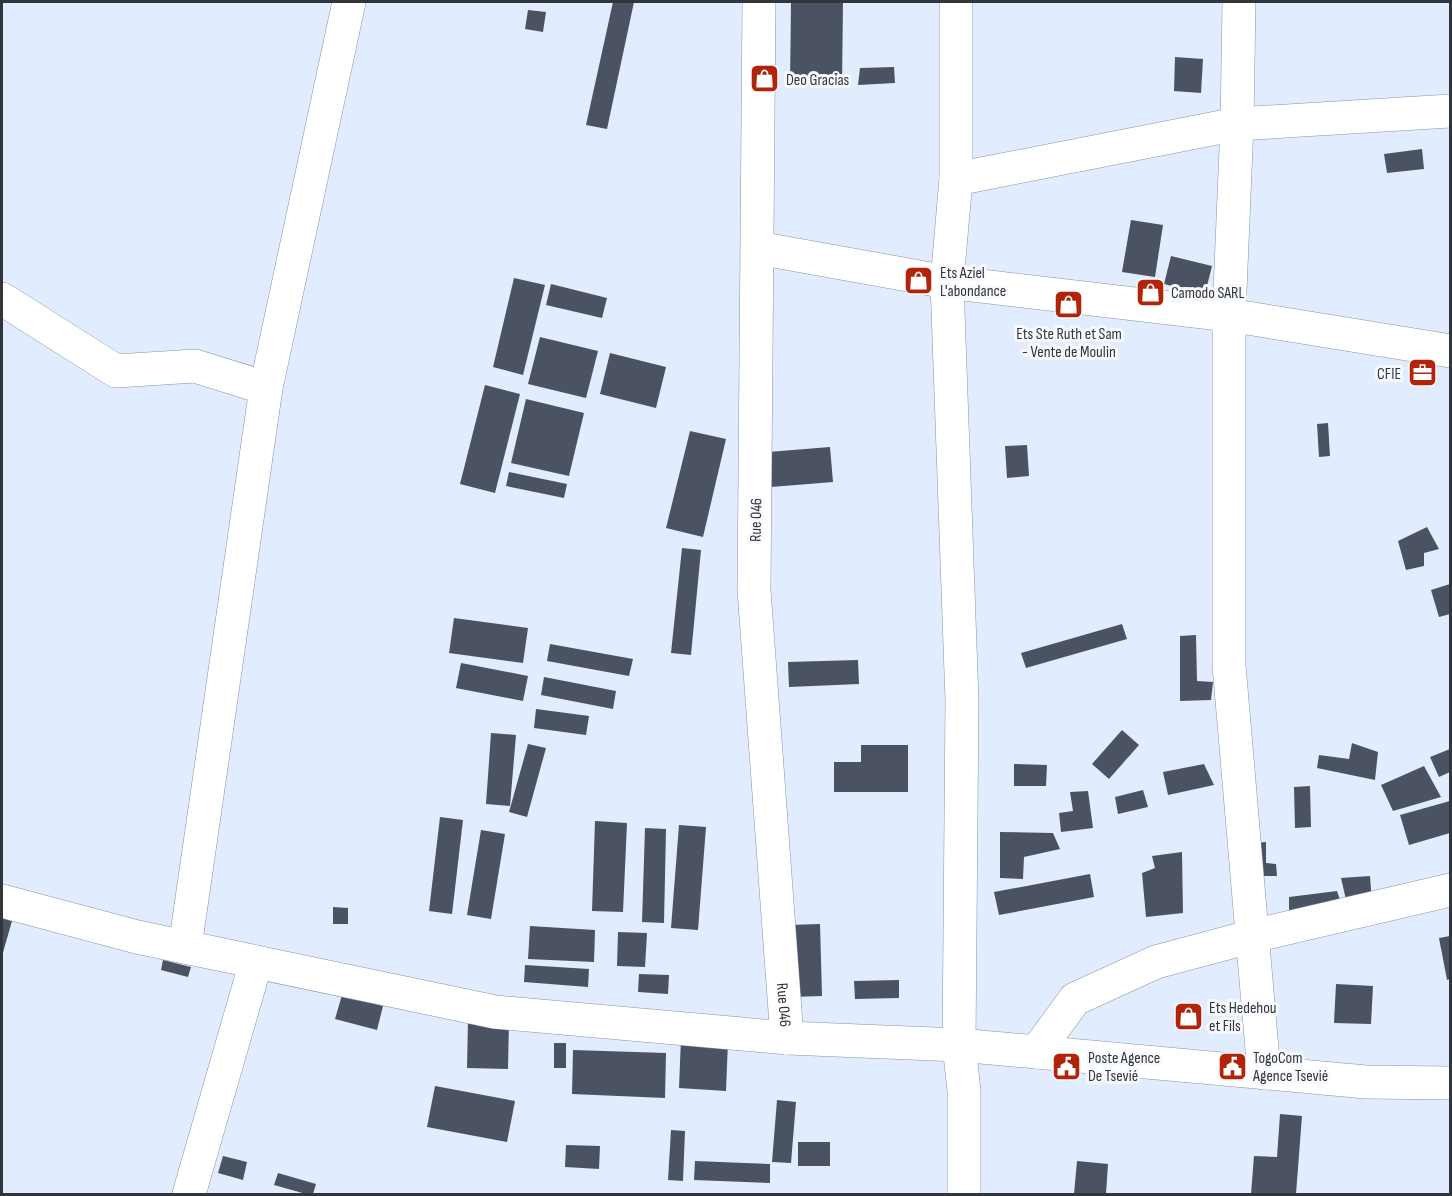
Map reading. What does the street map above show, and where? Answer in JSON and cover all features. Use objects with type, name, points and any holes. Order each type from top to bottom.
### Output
[{"type":"street","points":[[184,947],[266,387],[349,2]]},
{"type":"street","name":"Rue 046","points":[[759,2],[754,590],[787,1038]]},
{"type":"street","points":[[956,2],[956,179],[947,282],[962,701],[959,1045],[964,1091],[964,1194]]},
{"type":"street","points":[[1239,2],[1237,124],[1229,315],[1229,665],[1264,1073]]},
{"type":"street","points":[[956,179],[1237,124],[1450,111]]},
{"type":"street","points":[[758,248],[947,282],[1229,315],[1450,351]]},
{"type":"street","points":[[2,299],[116,371],[195,366],[266,387]]},
{"type":"street","points":[[1036,1052],[1075,999],[1156,963],[1252,936],[1450,890]]},
{"type":"street","points":[[2,901],[137,937],[495,1012],[787,1038],[959,1045],[1366,1082],[1450,1083]]},
{"type":"street","points":[[189,1194],[256,962]]},
{"type":"building","points":[[613,2],[634,2],[607,129],[586,125]]},
{"type":"building","points":[[791,2],[843,2],[842,86],[790,86]]},
{"type":"building","points":[[528,10],[546,12],[543,32],[525,29]]},
{"type":"building","points":[[1175,57],[1203,59],[1201,93],[1174,91]]},
{"type":"building","points":[[894,67],[895,83],[858,85],[860,68]]},
{"type":"building","points":[[1422,149],[1424,169],[1387,173],[1384,154]]},
{"type":"building","points":[[1131,220],[1163,225],[1155,277],[1122,272]]},
{"type":"building","points":[[1171,256],[1212,266],[1205,294],[1164,284]]},
{"type":"building","points":[[514,278],[545,285],[523,375],[493,367]]},
{"type":"building","points":[[551,284],[607,298],[602,318],[546,305]]},
{"type":"building","points":[[540,337],[598,351],[586,398],[528,384]]},
{"type":"building","points":[[610,353],[666,367],[656,408],[600,394]]},
{"type":"building","points":[[485,385],[520,394],[495,493],[460,484]]},
{"type":"building","points":[[526,399],[584,413],[569,476],[511,463]]},
{"type":"building","points":[[1328,423],[1330,456],[1319,457],[1317,424]]},
{"type":"building","points":[[690,431],[726,439],[703,537],[666,528]]},
{"type":"building","points":[[1027,445],[1029,476],[1007,478],[1005,446]]},
{"type":"building","points":[[830,447],[833,482],[771,487],[768,452]]},
{"type":"building","points":[[509,472],[567,484],[564,498],[506,486]]},
{"type":"building","points":[[1427,527],[1439,549],[1424,553],[1424,566],[1406,570],[1398,541]]},
{"type":"building","points":[[682,548],[701,550],[691,655],[671,653]]},
{"type":"building","points":[[1450,584],[1450,614],[1439,617],[1431,590]]},
{"type":"building","points":[[454,618],[528,628],[523,663],[449,653]]},
{"type":"building","points":[[1122,624],[1127,639],[1026,668],[1021,653]]},
{"type":"building","points":[[1196,635],[1197,681],[1213,682],[1211,700],[1180,701],[1180,636]]},
{"type":"building","points":[[550,644],[633,659],[629,676],[547,661]]},
{"type":"building","points":[[858,660],[859,684],[789,687],[788,662]]},
{"type":"building","points":[[461,663],[528,676],[523,701],[456,688]]},
{"type":"building","points":[[544,677],[616,691],[613,709],[541,695]]},
{"type":"building","points":[[536,709],[589,716],[586,735],[534,728]]},
{"type":"building","points":[[1122,730],[1139,745],[1109,779],[1092,764]]},
{"type":"building","points":[[491,733],[516,735],[510,806],[486,804]]},
{"type":"building","points":[[1352,743],[1378,752],[1375,780],[1317,768],[1319,755],[1349,759]]},
{"type":"building","points":[[528,744],[546,748],[527,817],[509,812]]},
{"type":"building","points":[[861,745],[908,745],[908,792],[834,792],[834,762],[861,762]]},
{"type":"building","points":[[1450,749],[1450,772],[1439,777],[1430,757]]},
{"type":"building","points":[[1014,764],[1047,765],[1046,786],[1014,786]]},
{"type":"building","points":[[1204,764],[1214,785],[1168,795],[1163,772]]},
{"type":"building","points":[[1424,766],[1441,797],[1393,811],[1381,785]]},
{"type":"building","points":[[1310,786],[1311,827],[1295,828],[1294,787]]},
{"type":"building","points":[[1143,790],[1148,807],[1118,814],[1115,797]]},
{"type":"building","points":[[1088,791],[1093,828],[1061,832],[1059,813],[1073,811],[1070,792]]},
{"type":"building","points":[[1450,801],[1450,833],[1409,845],[1400,815]]},
{"type":"building","points":[[440,817],[463,820],[452,914],[429,911]]},
{"type":"building","points":[[595,821],[627,823],[623,912],[592,911]]},
{"type":"building","points":[[679,825],[706,827],[698,930],[671,928]]},
{"type":"building","points":[[645,828],[666,829],[664,923],[642,922]]},
{"type":"building","points":[[481,830],[505,834],[491,919],[467,915]]},
{"type":"building","points":[[1000,832],[1053,833],[1060,849],[1024,857],[1023,879],[1000,878]]},
{"type":"building","points":[[1266,842],[1266,863],[1276,864],[1277,876],[1253,876],[1254,843]]},
{"type":"building","points":[[1182,852],[1183,913],[1146,917],[1142,873],[1155,868],[1152,856]]},
{"type":"building","points":[[1090,874],[1094,897],[999,915],[994,892]]},
{"type":"building","points":[[1370,876],[1372,903],[1347,904],[1341,878]]},
{"type":"building","points":[[1337,891],[1342,906],[1289,916],[1289,897]]},
{"type":"building","points":[[333,907],[348,908],[348,924],[333,924]]},
{"type":"building","points":[[2,918],[12,921],[2,956]]},
{"type":"building","points":[[820,924],[822,996],[791,997],[789,925]]},
{"type":"building","points":[[530,926],[595,930],[594,962],[528,959]]},
{"type":"building","points":[[618,932],[647,933],[645,967],[617,966]]},
{"type":"building","points":[[1450,936],[1450,979],[1447,980],[1439,938]]},
{"type":"building","points":[[163,960],[191,967],[188,977],[161,970]]},
{"type":"building","points":[[525,965],[589,969],[588,987],[524,982]]},
{"type":"building","points":[[639,974],[669,975],[668,994],[638,992]]},
{"type":"building","points":[[899,980],[899,998],[855,999],[854,981]]},
{"type":"building","points":[[1336,984],[1373,986],[1371,1024],[1334,1023]]},
{"type":"building","points":[[342,995],[383,1006],[377,1030],[335,1019]]},
{"type":"building","points":[[468,1020],[509,1021],[508,1069],[467,1068]]},
{"type":"building","points":[[681,1038],[728,1041],[726,1091],[679,1088]]},
{"type":"building","points":[[554,1043],[566,1043],[566,1068],[554,1068]]},
{"type":"building","points":[[573,1050],[666,1053],[665,1098],[572,1094]]},
{"type":"building","points":[[435,1086],[515,1101],[507,1142],[427,1127]]},
{"type":"building","points":[[777,1100],[796,1102],[791,1163],[772,1162]]},
{"type":"building","points":[[1280,1114],[1302,1116],[1296,1194],[1251,1194],[1254,1156],[1277,1157]]},
{"type":"building","points":[[671,1130],[685,1131],[683,1181],[668,1180]]},
{"type":"building","points":[[798,1142],[830,1142],[830,1166],[798,1166]]},
{"type":"building","points":[[566,1145],[600,1146],[599,1169],[565,1167]]},
{"type":"building","points":[[223,1156],[247,1162],[243,1180],[218,1173]]},
{"type":"building","points":[[695,1161],[770,1164],[770,1183],[694,1180]]},
{"type":"building","points":[[1077,1161],[1108,1164],[1106,1194],[1074,1194]]},
{"type":"building","points":[[278,1173],[316,1184],[313,1194],[274,1185]]},
{"type":"place","name":"Deo Gracias","points":[[765,79]]},
{"type":"place","name":"Ets Aziel L'abondance","points":[[919,281]]},
{"type":"place","name":"Camodo SARL","points":[[1150,292]]},
{"type":"place","name":"Ets Ste Ruth et Sam - Vente de Moulin","points":[[1069,305]]},
{"type":"place","name":"CFIE","points":[[1422,373]]},
{"type":"place","name":"Ets Hedehou et Fils","points":[[1188,1016]]},
{"type":"place","name":"Poste Agence De Tsevié","points":[[1067,1066]]},
{"type":"place","name":"TogoCom Agence Tsevié","points":[[1232,1066]]}]
